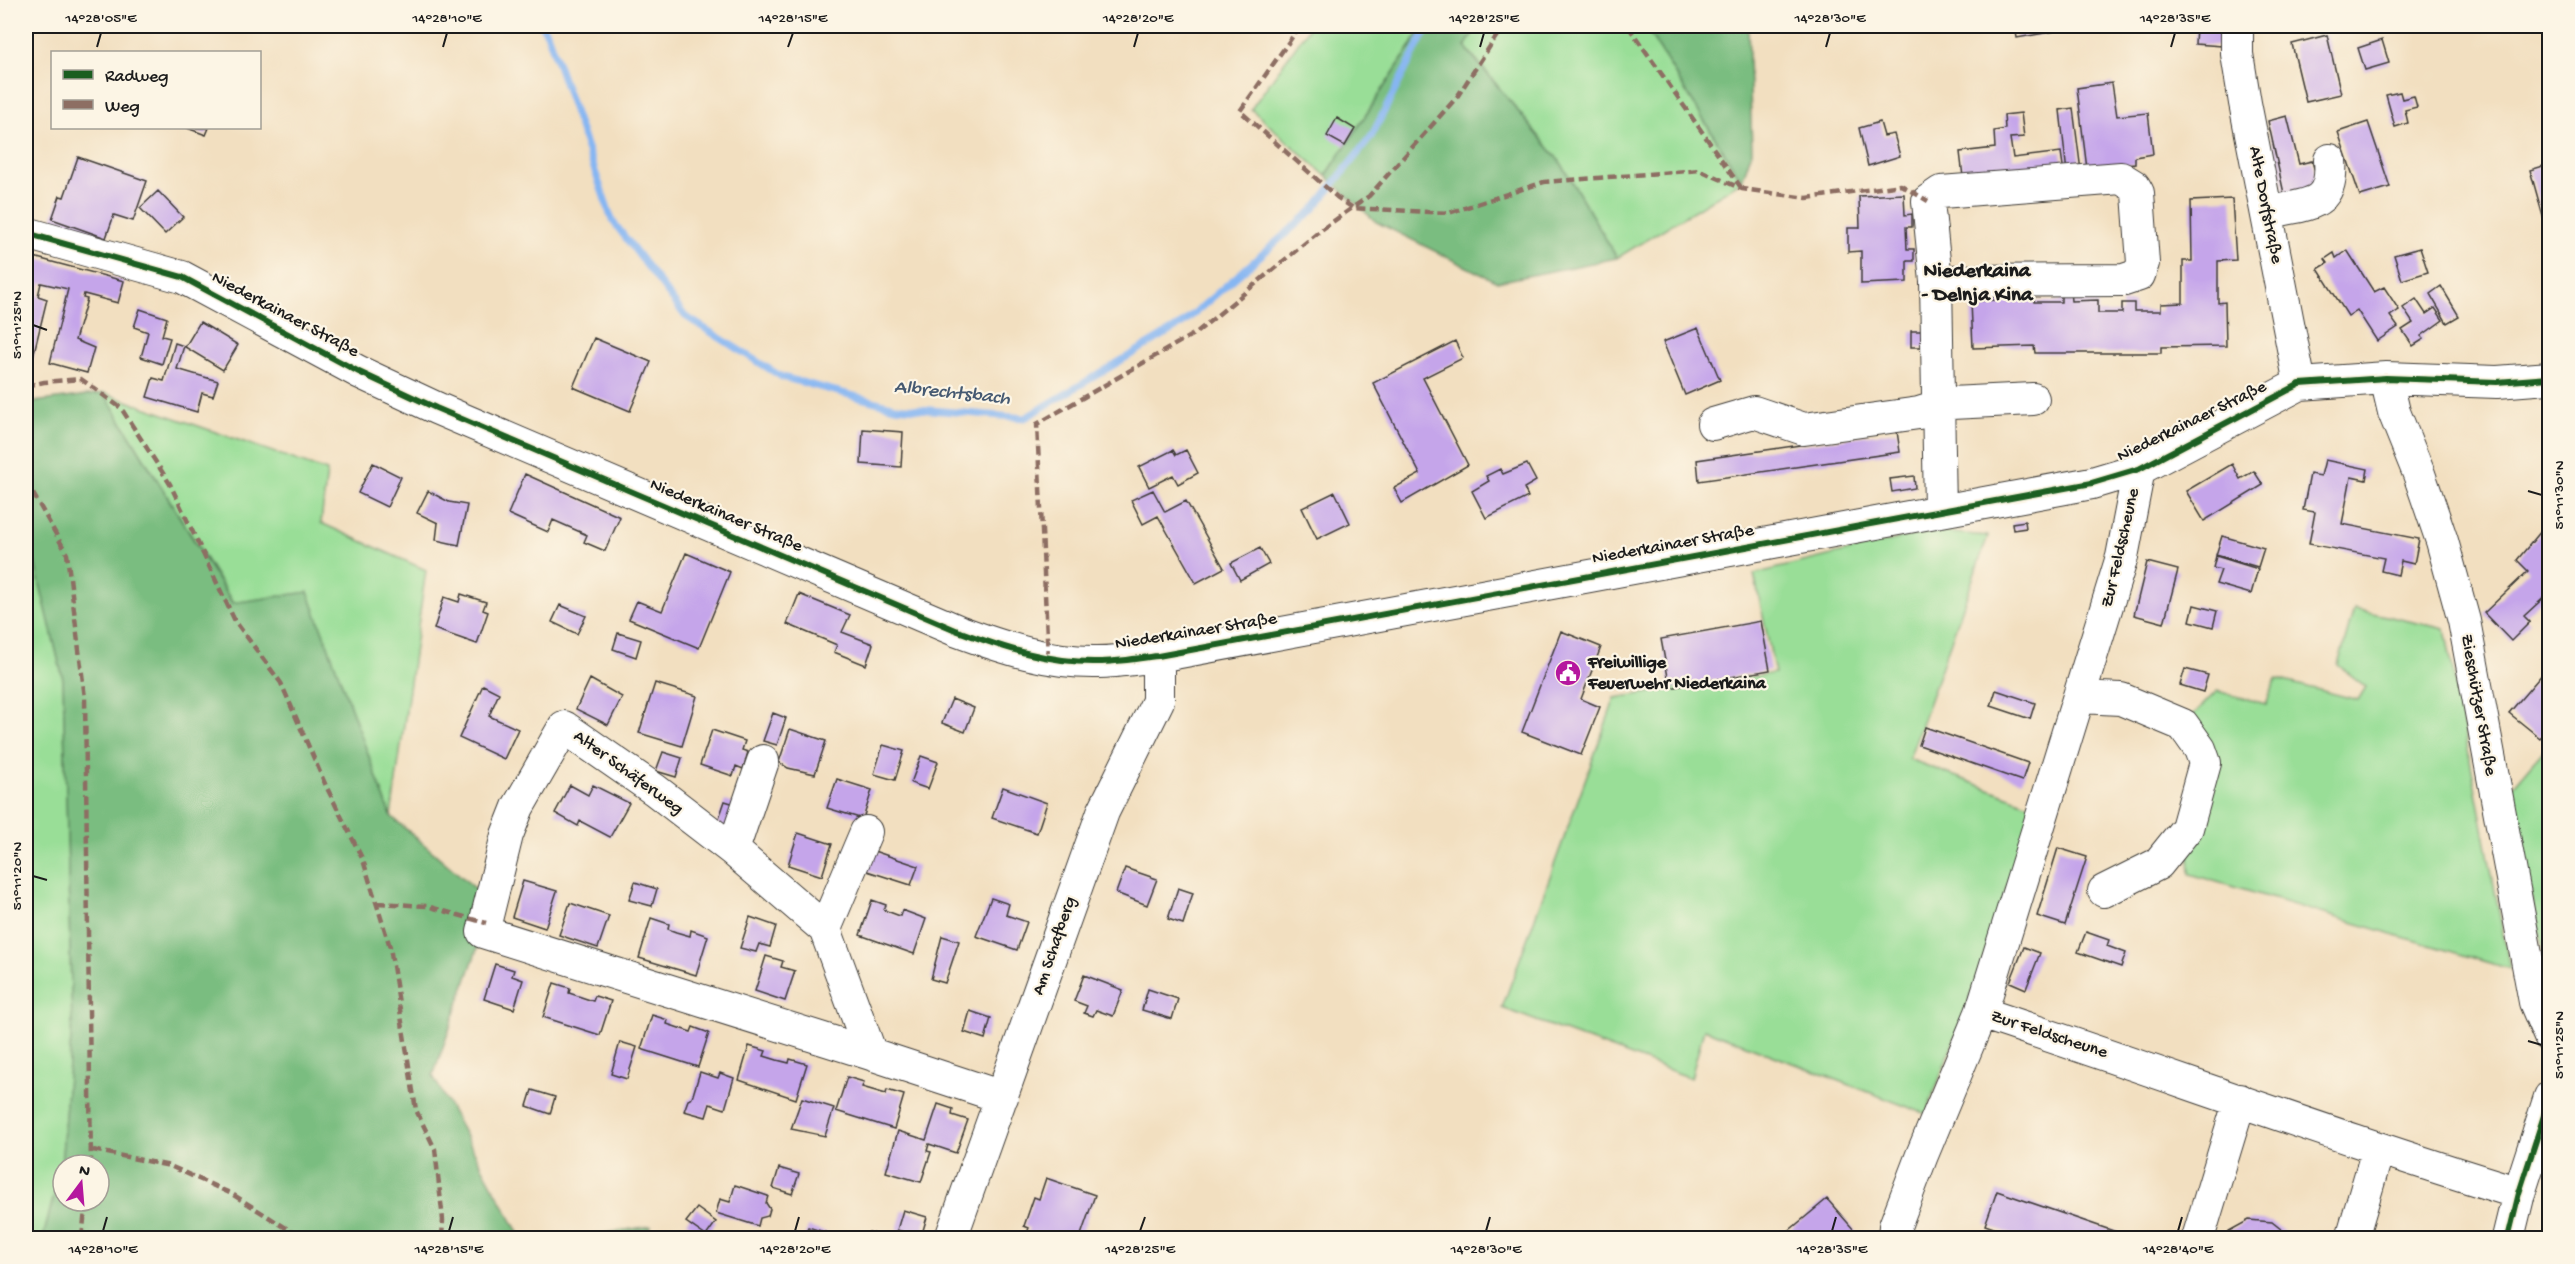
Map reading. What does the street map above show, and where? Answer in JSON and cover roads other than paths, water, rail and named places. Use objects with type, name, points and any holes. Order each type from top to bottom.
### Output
[{"type":"street","name":"Alte Dorfstraße","points":[[2237,26],[2237,54],[2300,384]]},
{"type":"street","points":[[2266,213],[2316,200],[2326,193],[2332,180],[2330,160]]},
{"type":"street","points":[[1936,281],[2124,280],[2139,275],[2143,263],[2138,193],[2134,186],[2121,178],[1941,192],[1928,201],[1936,281],[1936,408],[1940,511]]},
{"type":"street","name":"Niederkainaer Straße","points":[[26,232],[182,277],[359,372],[436,408],[958,631],[1016,652],[1059,660],[1098,663],[1158,656],[2092,483],[2139,469],[2300,384],[2386,378],[2498,382],[2550,378]]},
{"type":"street","name":"Zieschützer Straße","points":[[2386,378],[2394,412],[2419,474],[2442,541],[2464,621],[2535,1002],[2550,1037]]},
{"type":"street","points":[[1713,424],[1754,412],[1804,429],[1919,413],[1951,404],[2032,399]]},
{"type":"street","name":"Zur Feldscheune","points":[[2139,469],[2122,557],[1981,1013],[2240,1100],[2378,1150],[2519,1193]]},
{"type":"street","name":"Am Schafberg","points":[[951,1239],[1103,812],[1158,701],[1158,656]]},
{"type":"street","points":[[2080,697],[2121,699],[2182,725],[2200,749],[2205,763],[2187,828],[2158,864],[2104,891]]},
{"type":"street","name":"Alter Schäferweg","points":[[871,1054],[825,929],[733,850],[655,790],[564,727],[518,807],[507,835],[483,932],[1002,1097]]},
{"type":"street","points":[[733,850],[763,760]]},
{"type":"street","points":[[825,929],[866,832]]},
{"type":"street","points":[[1894,1239],[1895,1226],[1922,1155],[1981,1013]]},
{"type":"street","points":[[2508,1239],[2519,1193],[2550,1097]]},
{"type":"street","points":[[2198,1239],[2240,1100]]},
{"type":"street","points":[[2352,1239],[2378,1150]]},
{"type":"waterway","name":"Albrechtsbach","points":[[542,26],[547,33],[612,220],[685,316],[782,377],[895,407],[1025,418],[1182,324],[1313,210],[1371,137],[1428,26]]},
{"type":"place","name":"Freiwillige Feuerwehr Niederkaina","points":[[1568,673]]},
{"type":"district","name":"Niederkaina - Delnja Kina","points":[[1977,284]]}]
